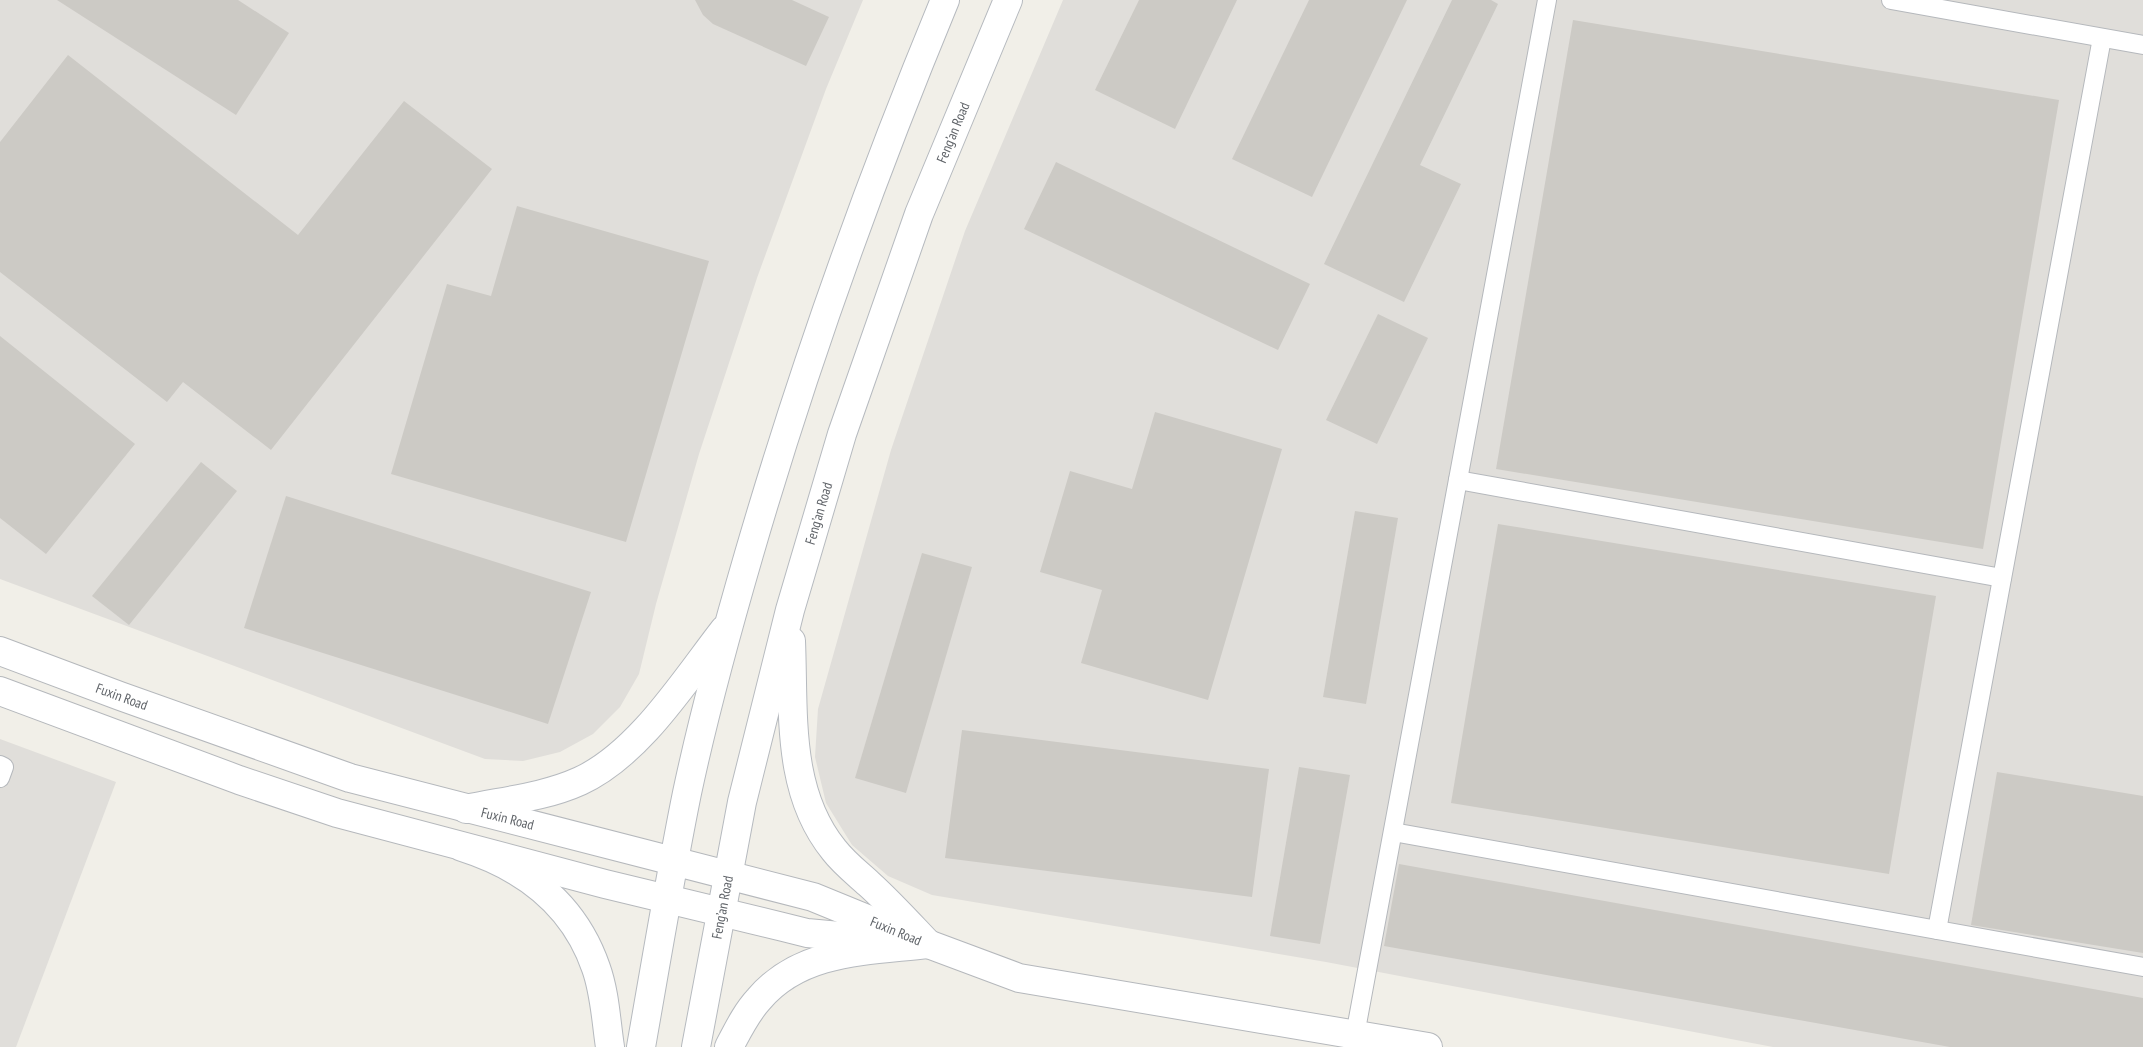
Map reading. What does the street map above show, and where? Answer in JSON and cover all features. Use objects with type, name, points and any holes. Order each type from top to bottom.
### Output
[{"type":"street","points":[[641,1047],[688,792],[729,623],[772,475],[829,302],[897,116],[945,0]]},
{"type":"street","name":"Feng’an Road","points":[[696,1047],[742,802],[790,610],[842,434],[920,214],[1008,0]]},
{"type":"street","points":[[790,610],[795,754],[807,804],[833,849],[928,944],[1019,978],[1428,1047]]},
{"type":"street","points":[[466,809],[554,790],[580,781],[606,767],[628,749],[647,728],[729,623]]},
{"type":"street","name":"Fuxin Road","points":[[0,651],[350,778],[814,897],[928,944]]},
{"type":"street","name":"Fuxin Road","points":[[0,691],[274,792],[337,813],[462,847],[807,933],[928,944]]},
{"type":"street","points":[[462,847],[503,862],[532,880],[552,897],[569,917],[585,942],[596,968],[603,996],[610,1047]]},
{"type":"street","points":[[729,1047],[746,1015],[760,997],[794,970],[813,961],[834,955],[928,944]]},
{"type":"lane","points":[[1356,1035],[1547,0]]},
{"type":"lane","points":[[1891,0],[2143,45]]},
{"type":"lane","points":[[1937,930],[2102,38]]},
{"type":"lane","points":[[1458,480],[2002,578]]},
{"type":"lane","points":[[0,765],[4,767],[0,778]]},
{"type":"lane","points":[[1393,832],[2143,967]]},
{"type":"shaded area","points":[[0,0],[863,0],[826,89],[757,278],[699,454],[656,604],[639,674],[620,707],[593,734],[560,752],[523,761],[485,759],[0,579]]},
{"type":"shaded area","points":[[1063,0],[2143,0],[2143,1047],[1773,1047],[1326,962],[932,895],[888,876],[852,845],[826,803],[815,757],[818,709],[891,450],[965,231]]},
{"type":"shaded area","points":[[0,739],[116,782],[16,1047],[0,1047]]},
{"type":"building","points":[[57,0],[238,0],[289,33],[236,115]]},
{"type":"building","points":[[695,0],[792,0],[829,17],[806,66],[713,24],[703,15]]},
{"type":"building","points":[[1139,0],[1237,0],[1175,129],[1095,90]]},
{"type":"building","points":[[1309,0],[1407,0],[1312,197],[1232,159]]},
{"type":"building","points":[[1452,0],[1491,0],[1498,4],[1420,165],[1461,184],[1404,302],[1324,264]]},
{"type":"building","points":[[1573,20],[2059,100],[1983,549],[1496,469]]},
{"type":"building","points":[[68,55],[298,235],[404,101],[492,169],[271,450],[183,382],[167,402],[0,272],[0,142]]},
{"type":"building","points":[[1056,162],[1310,284],[1278,350],[1024,229]]},
{"type":"building","points":[[517,206],[709,261],[626,542],[391,474],[447,284],[491,296]]},
{"type":"building","points":[[1378,314],[1428,338],[1377,444],[1326,420]]},
{"type":"building","points":[[0,336],[135,444],[46,554],[0,518]]},
{"type":"building","points":[[1155,412],[1282,449],[1208,700],[1081,663],[1102,590],[1040,572],[1070,471],[1132,489]]},
{"type":"building","points":[[201,462],[237,491],[129,625],[92,596]]},
{"type":"building","points":[[286,496],[591,592],[548,724],[244,628]]},
{"type":"building","points":[[1355,511],[1398,518],[1366,704],[1323,697]]},
{"type":"building","points":[[1498,524],[1936,596],[1889,874],[1451,803]]},
{"type":"building","points":[[922,553],[972,567],[906,793],[855,778]]},
{"type":"building","points":[[962,730],[1269,769],[1252,897],[945,858]]},
{"type":"building","points":[[1299,767],[1350,775],[1320,944],[1270,936]]},
{"type":"building","points":[[1997,772],[2143,796],[2143,953],[1971,925]]},
{"type":"building","points":[[1399,864],[2143,998],[2143,1047],[1950,1047],[1384,946]]}]
